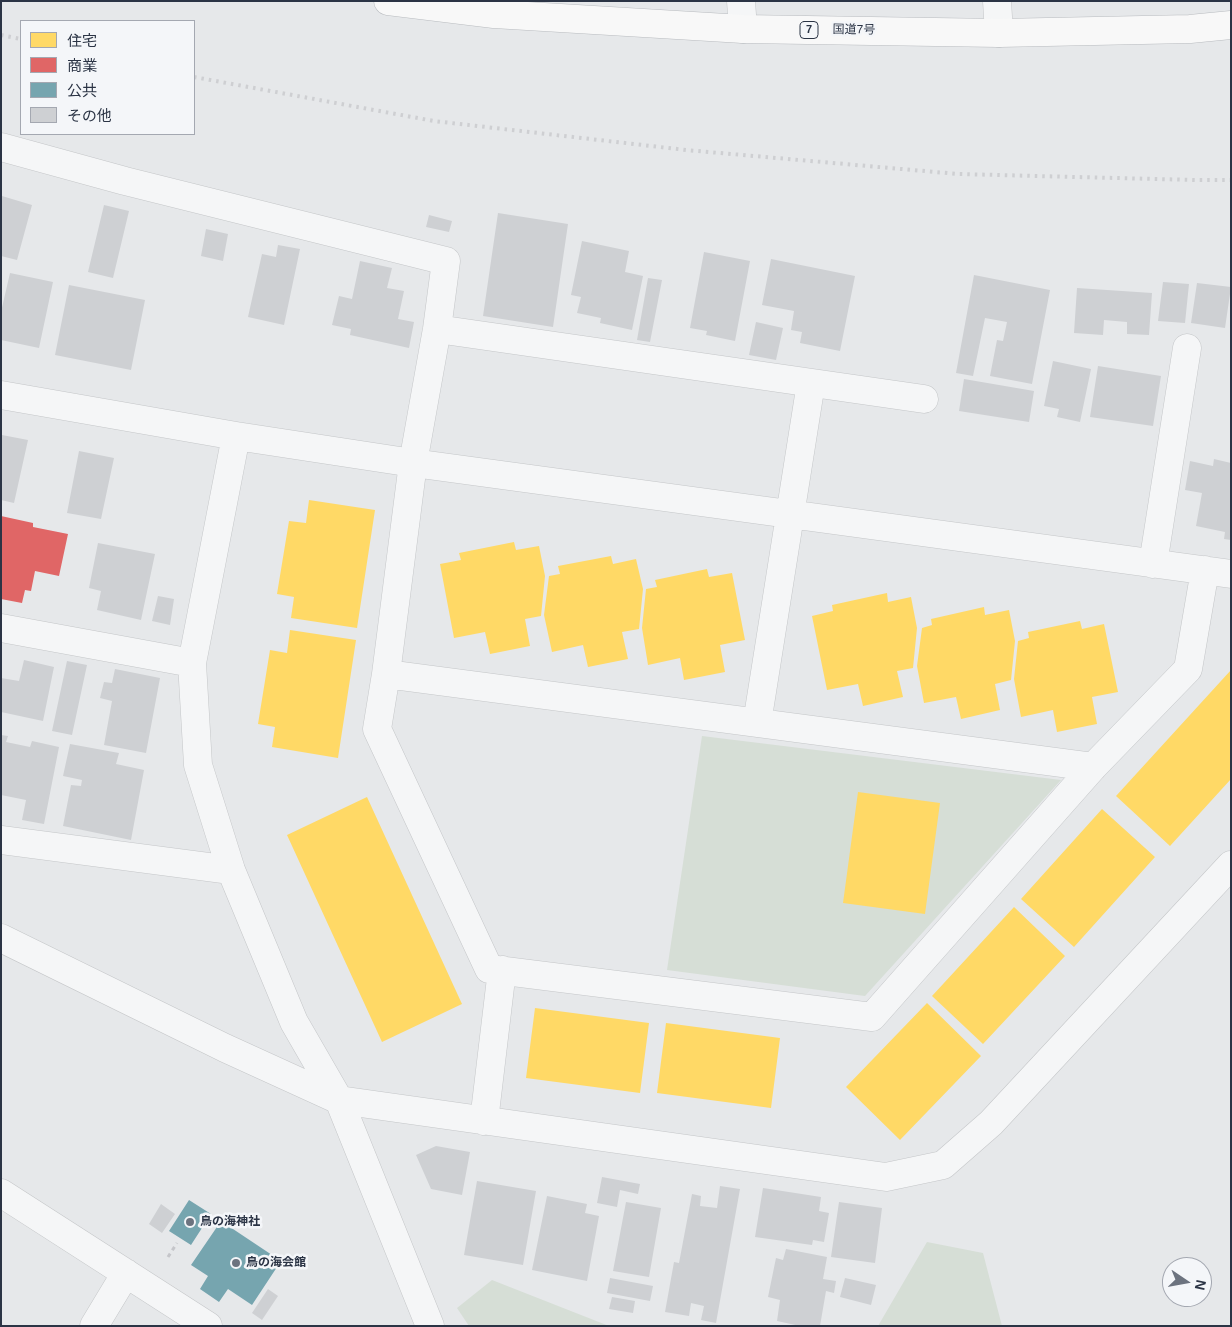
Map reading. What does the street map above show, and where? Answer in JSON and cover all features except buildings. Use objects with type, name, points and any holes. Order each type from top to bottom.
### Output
[{"type":"highway","name":"国道7号","points":[[388,1],[494,14],[743,29],[1000,33],[1190,29],[1231,25]]},
{"type":"street","points":[[741,1],[743,29]]},
{"type":"street","points":[[997,1],[1000,33]]},
{"type":"street","points":[[1,147],[125,181],[446,261],[437,328],[413,463],[386,674],[377,729],[490,968],[872,1017],[1093,767],[1188,669],[1218,572],[413,463],[236,436],[1,395]]},
{"type":"street","points":[[437,328],[924,399]]},
{"type":"street","points":[[1153,564],[1187,348]]},
{"type":"street","points":[[757,723],[811,383]]},
{"type":"street","points":[[236,436],[192,663],[198,765],[231,870],[294,1022],[339,1100],[430,1326]]},
{"type":"street","points":[[1,628],[192,663]]},
{"type":"street","points":[[386,674],[1093,767]]},
{"type":"street","points":[[1,840],[231,870]]},
{"type":"street","points":[[1,938],[225,1048],[339,1100],[886,1178],[943,1165],[991,1124],[1231,865]]},
{"type":"street","points":[[484,1121],[502,970]]},
{"type":"street","points":[[1,1193],[208,1326]]},
{"type":"street","points":[[94,1326],[126,1273]]},
{"type":"shaded area","points":[[702,736],[1061,780],[865,996],[667,970]]},
{"type":"shaded area","points":[[927,1242],[983,1253],[1002,1326],[878,1326]]},
{"type":"shaded area","points":[[492,1280],[609,1326],[469,1326],[457,1308]]},
{"type":"railway","points":[[1,35],[20,39]]},
{"type":"railway","points":[[195,77],[434,121],[686,150],[958,174],[1231,180]]},
{"type":"place","name":"鳥の海神社","points":[[190,1222]]},
{"type":"place","name":"鳥の海会館","points":[[236,1263]]}]
